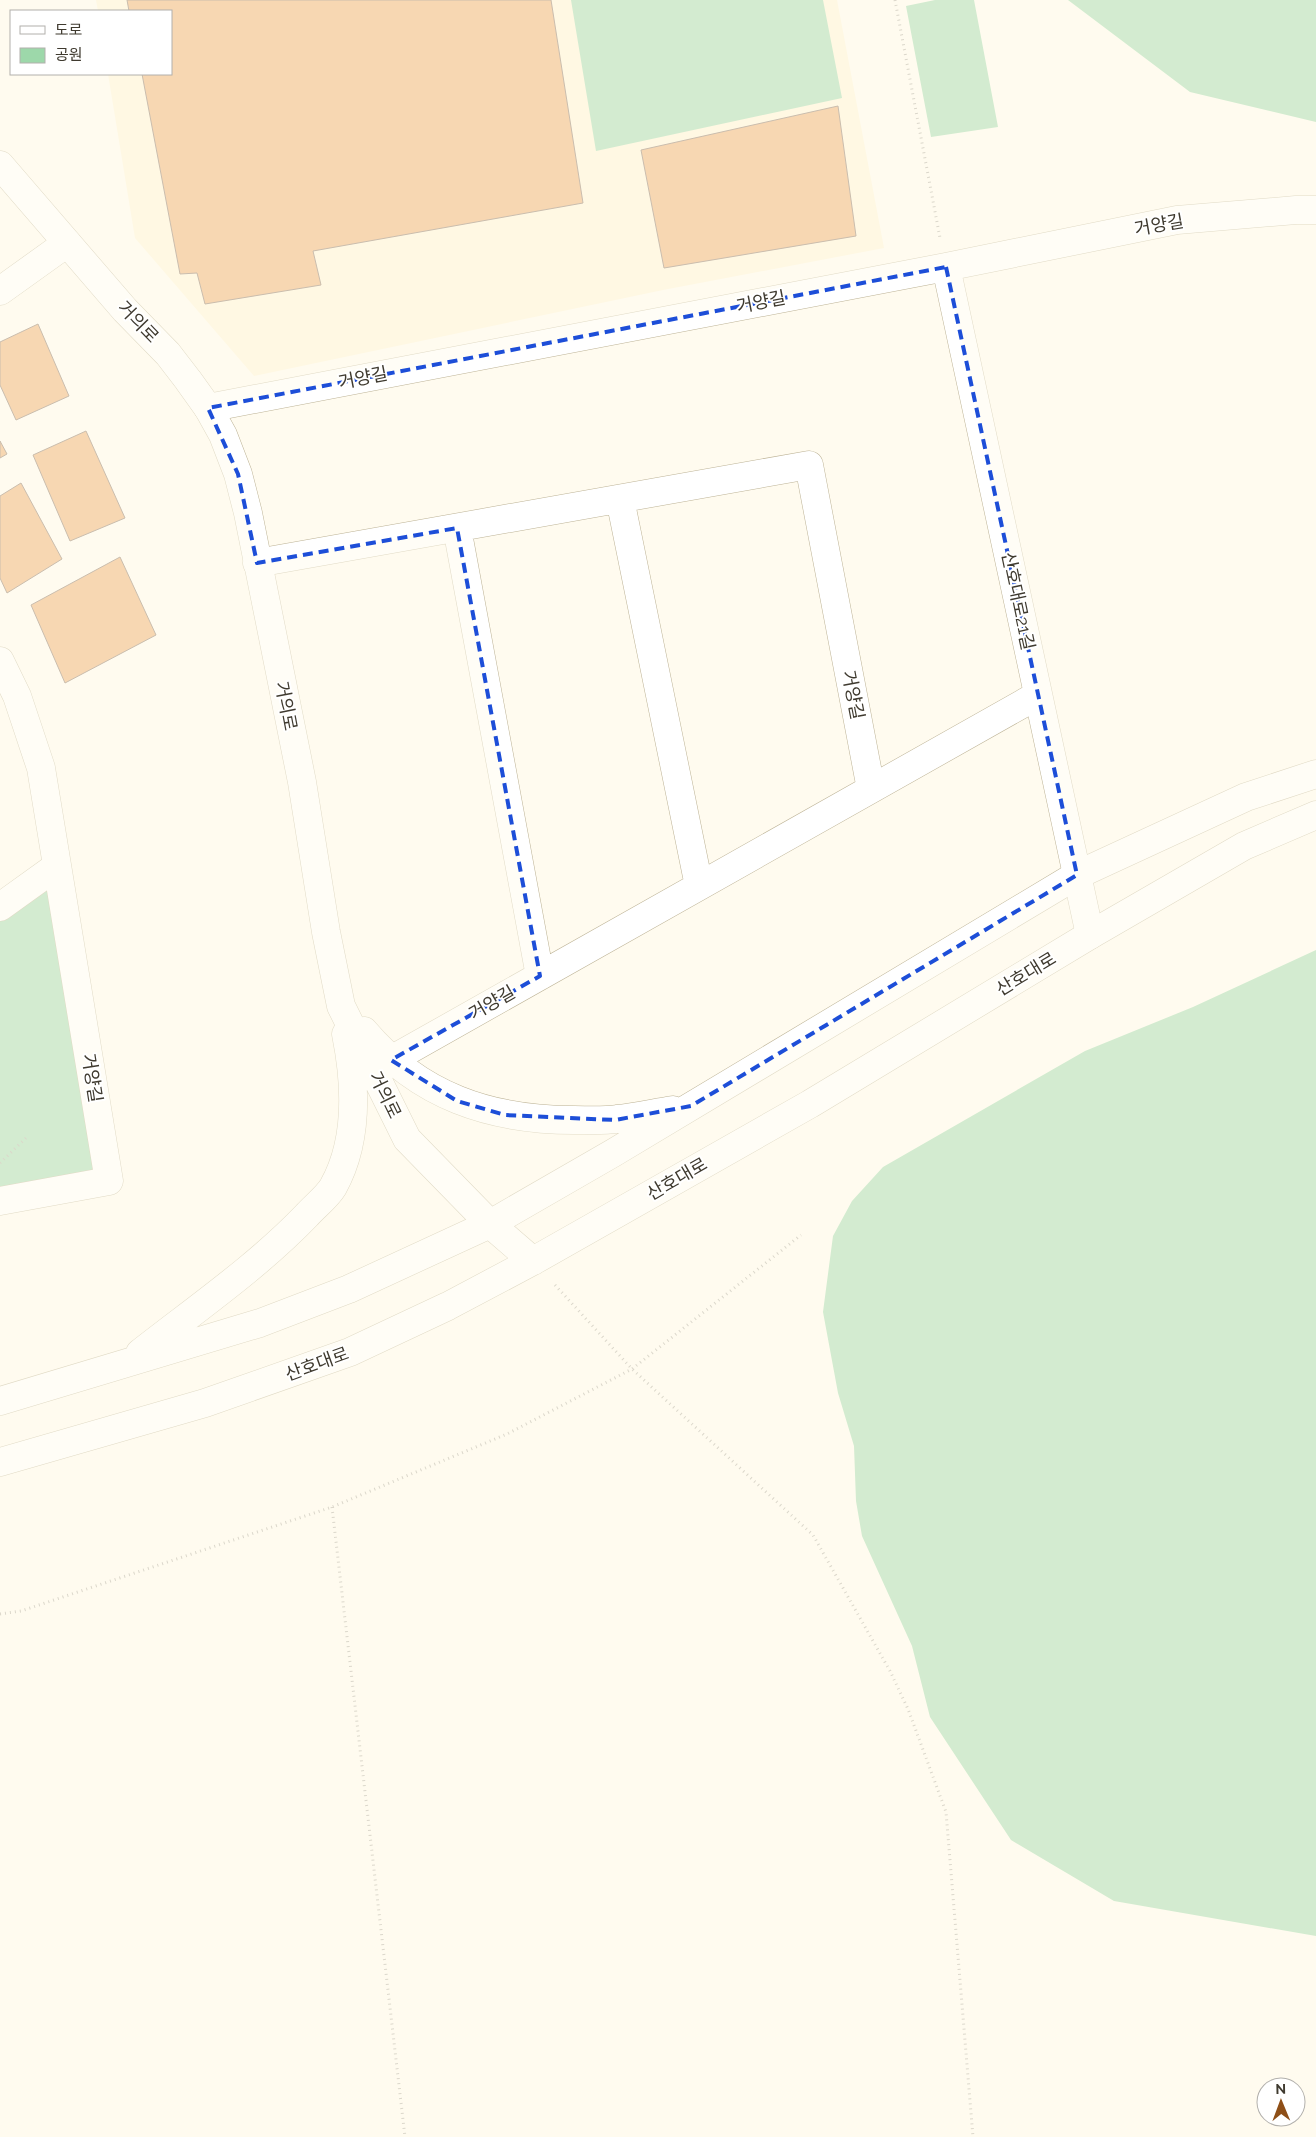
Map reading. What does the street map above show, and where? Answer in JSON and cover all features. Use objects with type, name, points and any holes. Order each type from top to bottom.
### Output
[{"type":"street","name":"거의로","points":[[0,165],[125,310],[168,354],[208,408],[223,435],[238,474],[257,563],[302,782],[326,932],[341,1006],[407,1139],[490,1224],[533,1261]]},
{"type":"street","name":"거양길","points":[[208,408],[946,267],[1177,220],[1316,210]]},
{"type":"street","points":[[0,292],[67,242]]},
{"type":"street","name":"산호대로21길","points":[[946,267],[1090,935]]},
{"type":"street","name":"거양길","points":[[257,563],[810,466],[871,789]]},
{"type":"street","points":[[620,499],[699,886]]},
{"type":"street","points":[[457,528],[540,976]]},
{"type":"street","name":"거양길","points":[[0,662],[17,696],[41,768],[109,1181],[0,1201]]},
{"type":"street","name":"거양길","points":[[391,1060],[1038,694]]},
{"type":"street","points":[[0,1401],[260,1323],[349,1289],[490,1224],[1077,875],[1246,797],[1316,774]]},
{"type":"street","name":"산호대로","points":[[0,1462],[205,1403],[350,1352],[448,1306],[533,1261],[810,1104],[1090,935],[1244,846],[1316,815]]},
{"type":"street","points":[[0,907],[57,866]]},
{"type":"street","points":[[341,1006],[383,1053],[421,1082],[457,1101],[505,1115],[556,1120],[615,1120],[691,1106]]},
{"type":"street","points":[[127,1363],[261,1257],[299,1223],[332,1188],[350,1145],[354,1096],[349,1050],[341,1006]]},
{"type":"path","points":[[895,0],[946,267]]},
{"type":"path","points":[[0,1163],[28,1136]]},
{"type":"path","points":[[0,1614],[21,1611],[332,1507],[507,1434],[632,1369],[801,1235]]},
{"type":"path","points":[[533,1261],[632,1369],[813,1535],[890,1671],[908,1709],[946,1812],[973,2137]]},
{"type":"path","points":[[332,1507],[405,2137]]},
{"type":"highlighted area","points":[[946,267],[1077,875],[691,1106],[615,1120],[505,1115],[457,1101],[391,1060],[540,976],[457,528],[257,563],[238,474],[208,408]]},
{"type":"shaded area","points":[[96,0],[837,0],[884,248],[663,290],[254,376],[135,238],[108,75],[172,75],[172,10],[98,10]]},
{"type":"green space","points":[[571,0],[823,0],[842,98],[596,151]]},
{"type":"green space","points":[[935,0],[974,0],[998,127],[931,137],[906,6]]},
{"type":"green space","points":[[1068,0],[1316,0],[1316,122],[1190,92]]},
{"type":"green space","points":[[54,874],[102,1177],[0,1196],[0,913]]},
{"type":"green space","points":[[1316,950],[1316,1936],[1114,1901],[1011,1840],[930,1717],[912,1646],[862,1536],[856,1501],[854,1446],[838,1393],[823,1312],[833,1236],[852,1201],[883,1167],[1085,1051],[1193,1007]]},
{"type":"building","points":[[127,0],[551,0],[583,203],[313,251],[321,285],[205,304],[197,273],[180,274],[142,75],[172,75],[172,10],[129,10]]},
{"type":"building","points":[[838,106],[856,236],[664,268],[641,150]]},
{"type":"building","points":[[38,324],[69,396],[16,420],[0,385],[0,342]]},
{"type":"building","points":[[86,431],[125,518],[70,541],[33,455]]},
{"type":"building","points":[[0,441],[7,454],[0,458]]},
{"type":"building","points":[[21,483],[62,559],[7,593],[0,578],[0,496]]},
{"type":"building","points":[[120,557],[156,635],[65,683],[31,605]]}]
